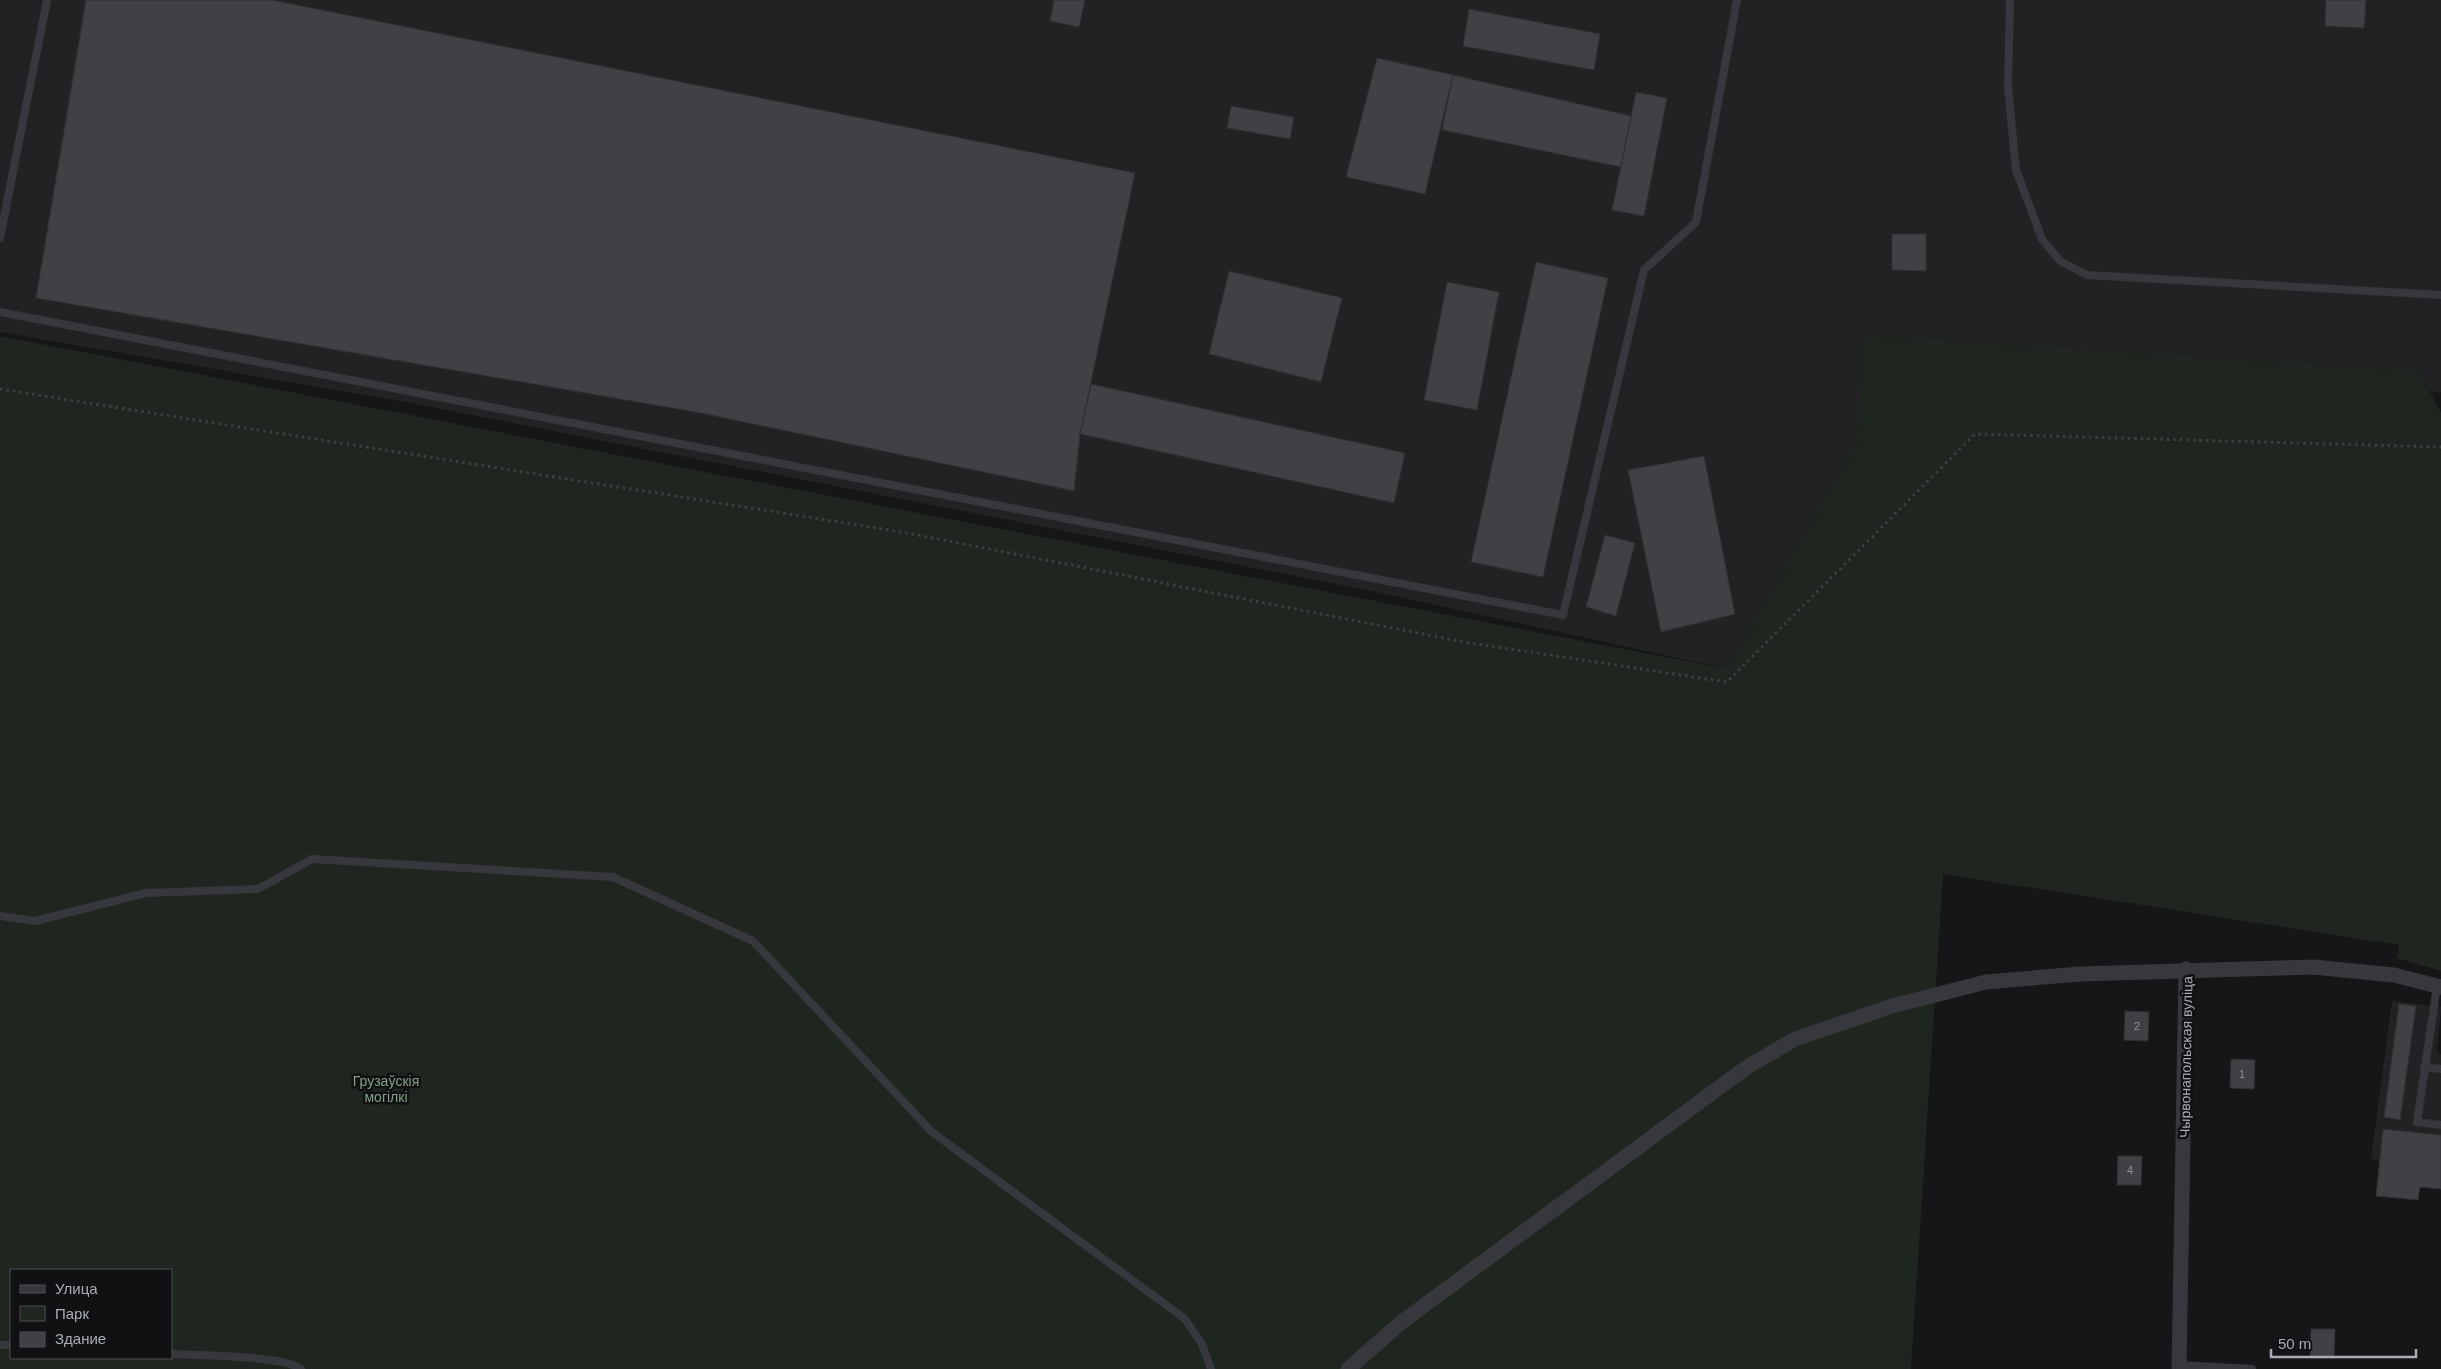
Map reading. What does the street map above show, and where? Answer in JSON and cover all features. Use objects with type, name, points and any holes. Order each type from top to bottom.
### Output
[{"type":"street","name":"Чырвонапольская вуліца","points":[[2179,1367],[2186,970],[2313,966],[2394,975],[2439,987]]},
{"type":"street","points":[[1348,1369],[1403,1321],[1739,1073],[1795,1039],[1892,1006],[1986,982],[2030,977],[2186,970]]},
{"type":"lane","points":[[0,238],[46,0]]},
{"type":"lane","points":[[0,312],[1563,615],[1644,270],[1696,222],[1737,0]]},
{"type":"lane","points":[[2010,0],[2008,87],[2016,170],[2042,238],[2060,261],[2087,275],[2441,295]]},
{"type":"lane","points":[[0,916],[35,921],[146,893],[258,889],[312,859],[613,878],[753,941],[932,1132],[1185,1319],[1202,1344],[1211,1369]]},
{"type":"lane","points":[[2439,987],[2424,1067],[2417,1122],[2441,1126]]},
{"type":"lane","points":[[2424,1067],[2441,1069]]},
{"type":"lane","points":[[172,1354],[276,1361],[296,1365],[302,1369]]},
{"type":"lane","points":[[2179,1367],[2252,1369]]},
{"type":"path","points":[[0,389],[902,532],[1464,642],[1727,682],[1975,434],[2441,447]]},
{"type":"shaded area","points":[[0,0],[2441,0],[2441,392],[2430,391],[2419,371],[1865,335],[1856,445],[1728,669],[1372,591],[405,402],[0,332]]},
{"type":"shaded area","points":[[2392,1001],[2441,1007],[2437,1053],[2441,1054],[2441,1166],[2371,1159]]},
{"type":"green space","name":"Грузаўскія могілкі","points":[[1865,335],[2419,371],[2441,413],[2441,971],[2397,958],[2399,945],[1943,874],[1911,1369],[0,1369],[0,336],[1728,669],[1856,445]]},
{"type":"building","points":[[86,0],[272,0],[1135,173],[1080,434],[1074,491],[701,413],[36,298]]},
{"type":"building","points":[[1054,0],[1085,0],[1079,27],[1050,21]]},
{"type":"building","points":[[2326,0],[2366,0],[2364,28],[2325,26]]},
{"type":"building","points":[[1469,9],[1600,34],[1594,70],[1463,46]]},
{"type":"building","points":[[1377,58],[1453,75],[1425,194],[1346,177]]},
{"type":"building","points":[[1453,75],[1631,116],[1621,167],[1442,130]]},
{"type":"building","points":[[1636,92],[1667,98],[1644,216],[1612,210]]},
{"type":"building","points":[[1231,106],[1294,117],[1290,139],[1227,128]]},
{"type":"building","points":[[1892,234],[1926,234],[1926,271],[1892,270]]},
{"type":"building","points":[[1536,262],[1608,278],[1543,577],[1471,562]]},
{"type":"building","points":[[1229,271],[1342,298],[1321,382],[1209,354]]},
{"type":"building","points":[[1447,282],[1499,292],[1477,410],[1424,400]]},
{"type":"building","points":[[1091,384],[1405,453],[1394,503],[1080,434]]},
{"type":"building","points":[[1704,456],[1735,614],[1661,632],[1628,470]]},
{"type":"building","points":[[1605,535],[1635,543],[1616,616],[1586,607]]},
{"type":"building","points":[[2399,1004],[2416,1006],[2400,1120],[2384,1117]]},
{"type":"building","points":[[2125,1011],[2149,1012],[2148,1041],[2124,1040]]},
{"type":"building","points":[[2231,1059],[2255,1060],[2254,1089],[2230,1088]]},
{"type":"building","points":[[2383,1129],[2441,1135],[2441,1189],[2420,1187],[2418,1200],[2376,1196]]},
{"type":"building","points":[[2118,1156],[2142,1156],[2141,1185],[2117,1185]]},
{"type":"building","points":[[2311,1329],[2335,1329],[2334,1358],[2310,1358]]}]
